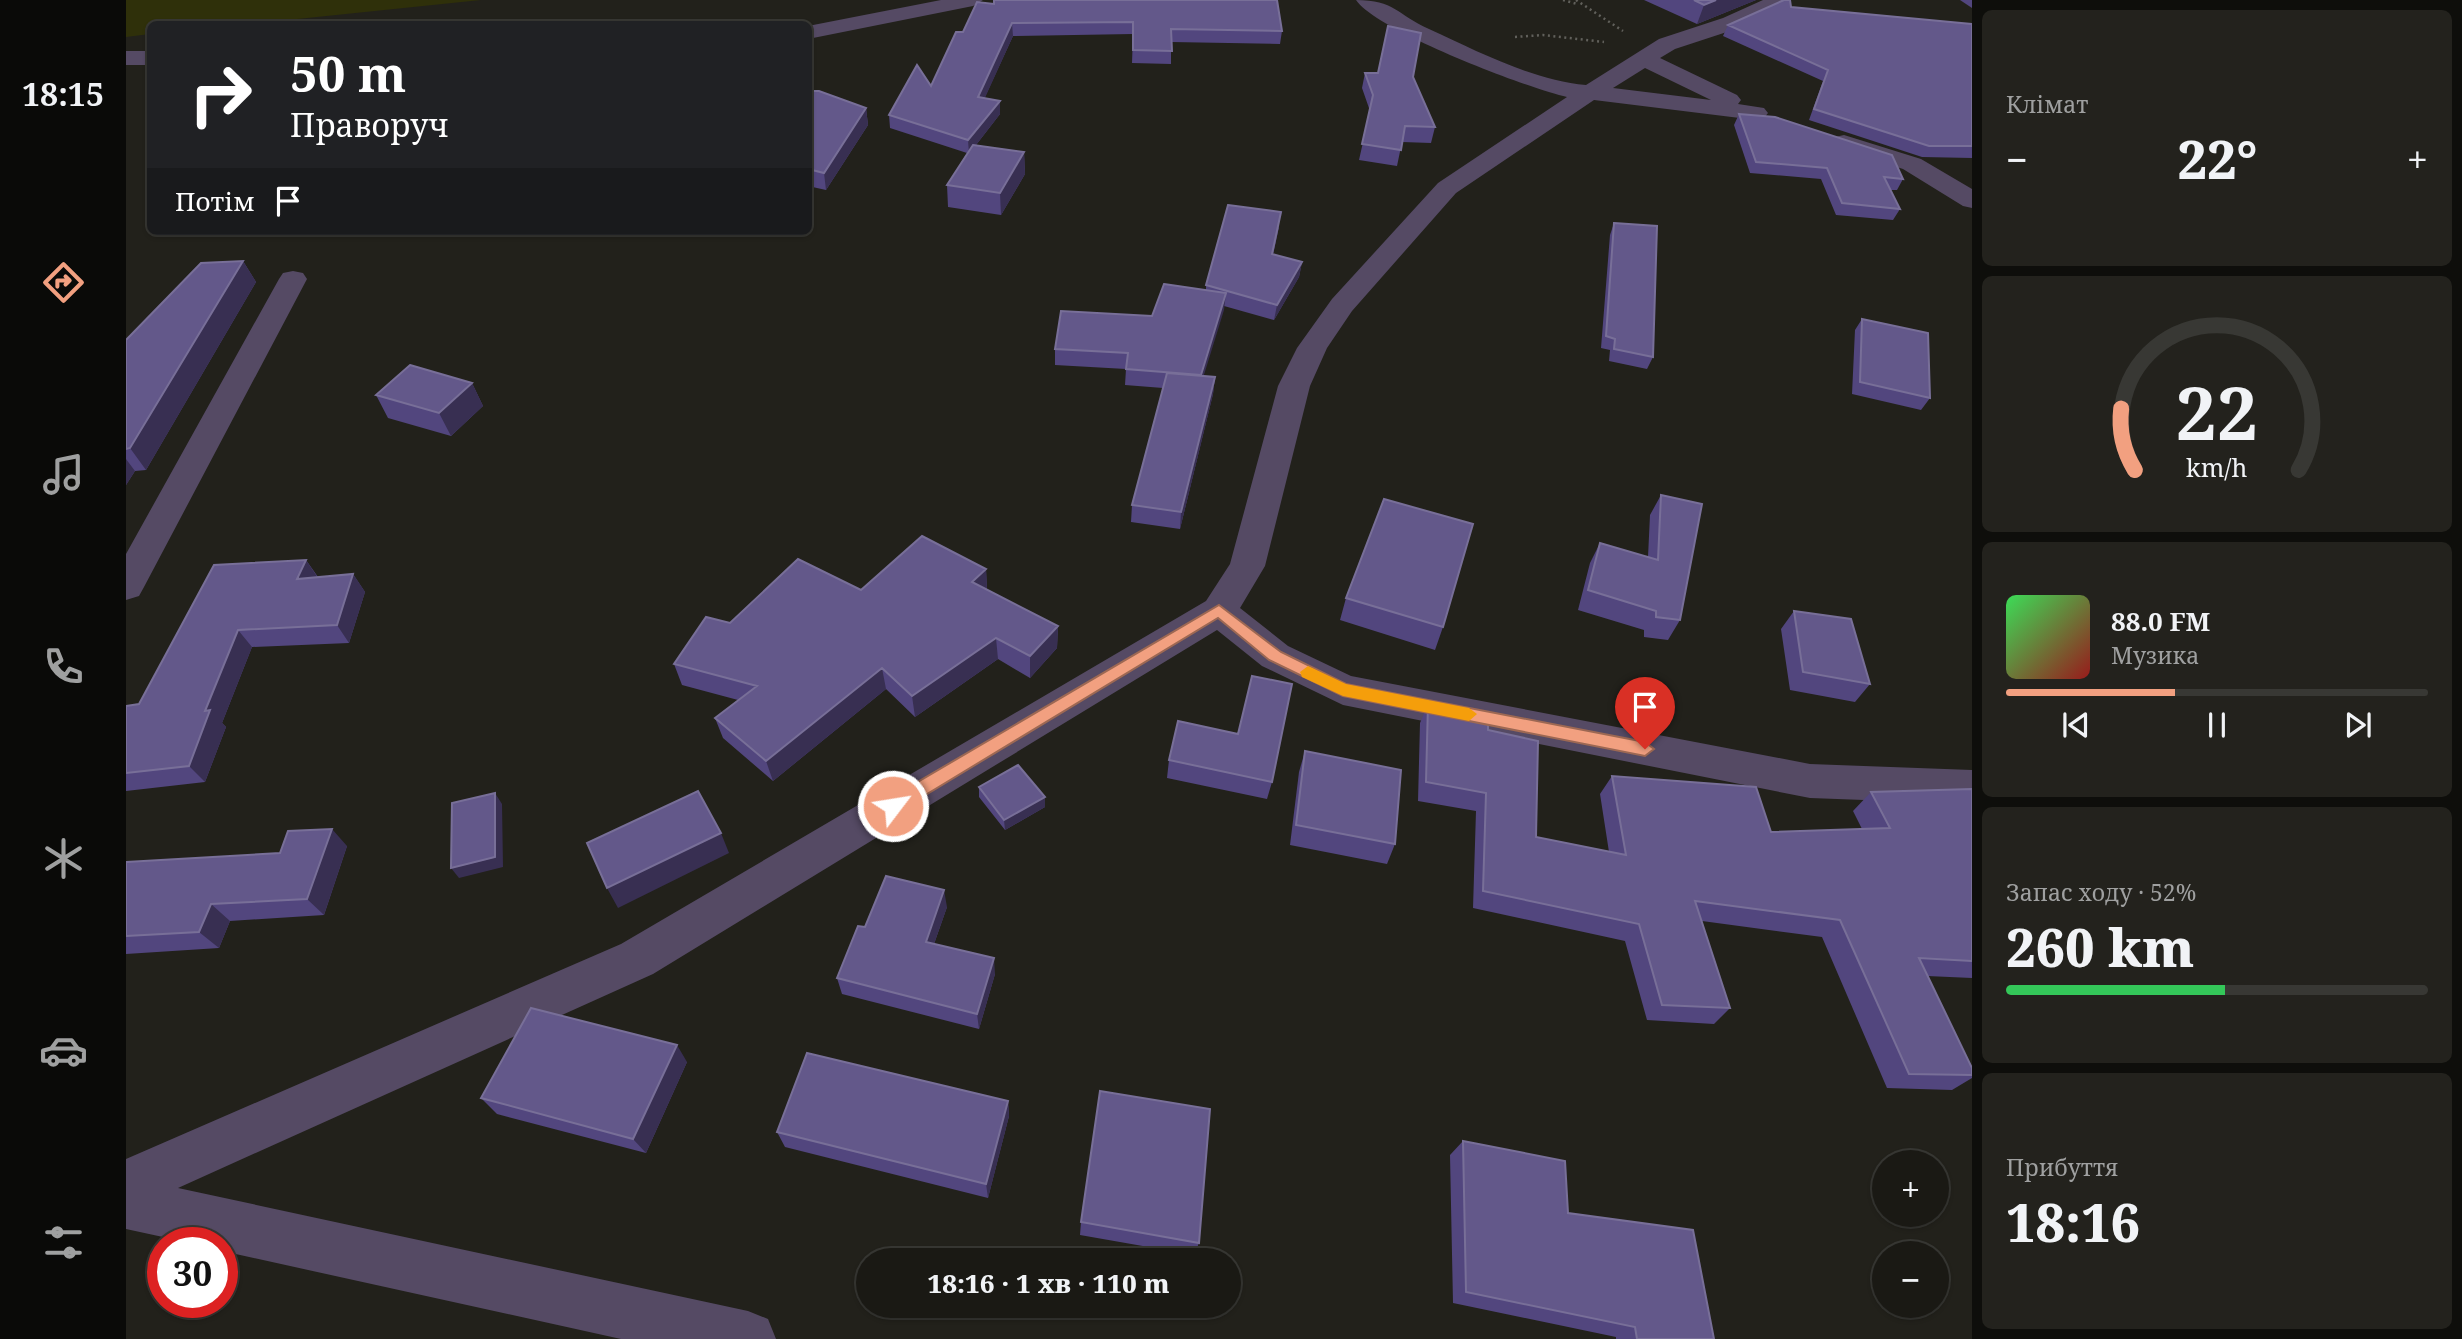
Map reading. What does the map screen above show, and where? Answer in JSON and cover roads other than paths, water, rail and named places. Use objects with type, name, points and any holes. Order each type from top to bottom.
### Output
[{"type":"street","points":[[812,32],[973,0]]},
{"type":"street","points":[[1366,0],[1440,42],[1543,85],[1769,118],[1646,59]]},
{"type":"street","points":[[126,1185],[637,959],[1219,611],[1247,566],[1294,386],[1312,348],[1342,305],[1447,188],[1667,44],[1731,23],[1780,0]]},
{"type":"street","points":[[126,58],[147,58]]},
{"type":"street","points":[[1821,135],[1912,164],[1972,200]]},
{"type":"street","points":[[126,587],[293,279]]},
{"type":"street","points":[[1219,611],[1275,656],[1343,690],[1810,781],[1972,788]]},
{"type":"street","points":[[126,1203],[748,1339]]}]
